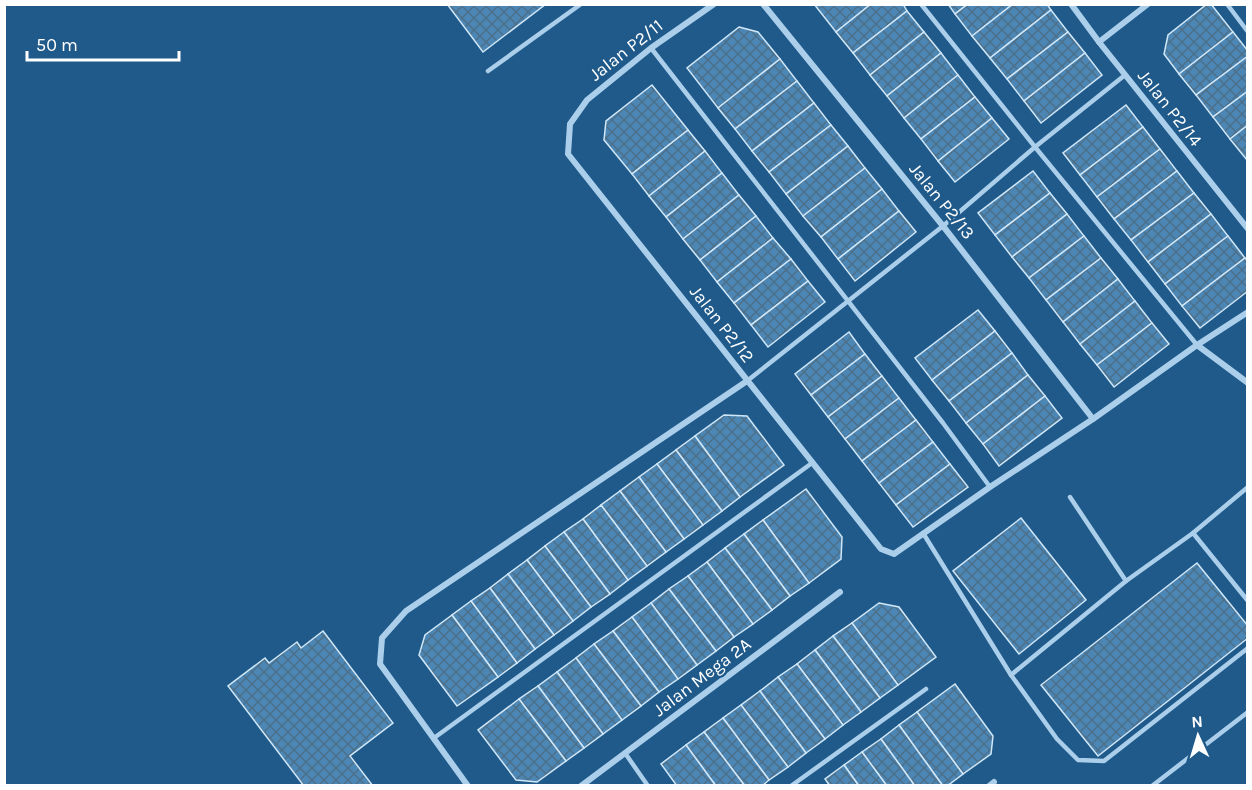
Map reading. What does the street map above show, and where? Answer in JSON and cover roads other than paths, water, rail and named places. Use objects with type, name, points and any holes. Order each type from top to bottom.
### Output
[{"type":"street","name":"Jalan P2/11","points":[[587,100],[651,48],[714,4]]},
{"type":"street","name":"Jalan P2/13","points":[[763,4],[943,226],[1093,419]]},
{"type":"street","name":"Jalan P2/14","points":[[1071,4],[1248,229]]},
{"type":"street","points":[[1099,42],[1148,4]]},
{"type":"street","name":"Jalan P2/12","points":[[587,100],[570,124],[568,154],[881,549],[894,554],[923,533]]},
{"type":"street","points":[[923,533],[1248,312]]},
{"type":"street","points":[[1197,345],[1248,383]]},
{"type":"street","points":[[468,786],[380,664],[382,638],[406,611],[747,381]]},
{"type":"street","name":"Jalan Mega 2A","points":[[581,786],[840,592]]},
{"type":"lane","points":[[488,72],[581,4]]},
{"type":"lane","points":[[921,4],[1197,345]]},
{"type":"lane","points":[[1227,4],[1248,32]]},
{"type":"lane","points":[[651,48],[849,301],[990,487]]},
{"type":"lane","points":[[747,381],[943,226],[1035,147],[1125,75]]},
{"type":"lane","points":[[434,738],[812,463]]},
{"type":"lane","points":[[1011,675],[1126,581],[1193,532],[1248,487]]},
{"type":"lane","points":[[1070,497],[1126,581]]},
{"type":"lane","points":[[1193,532],[1248,601]]},
{"type":"lane","points":[[923,533],[1011,675],[1057,739],[1078,760],[1104,761],[1248,648]]},
{"type":"lane","points":[[791,786],[926,689]]},
{"type":"lane","points":[[1152,786],[1248,712]]},
{"type":"lane","points":[[625,753],[648,786]]}]
